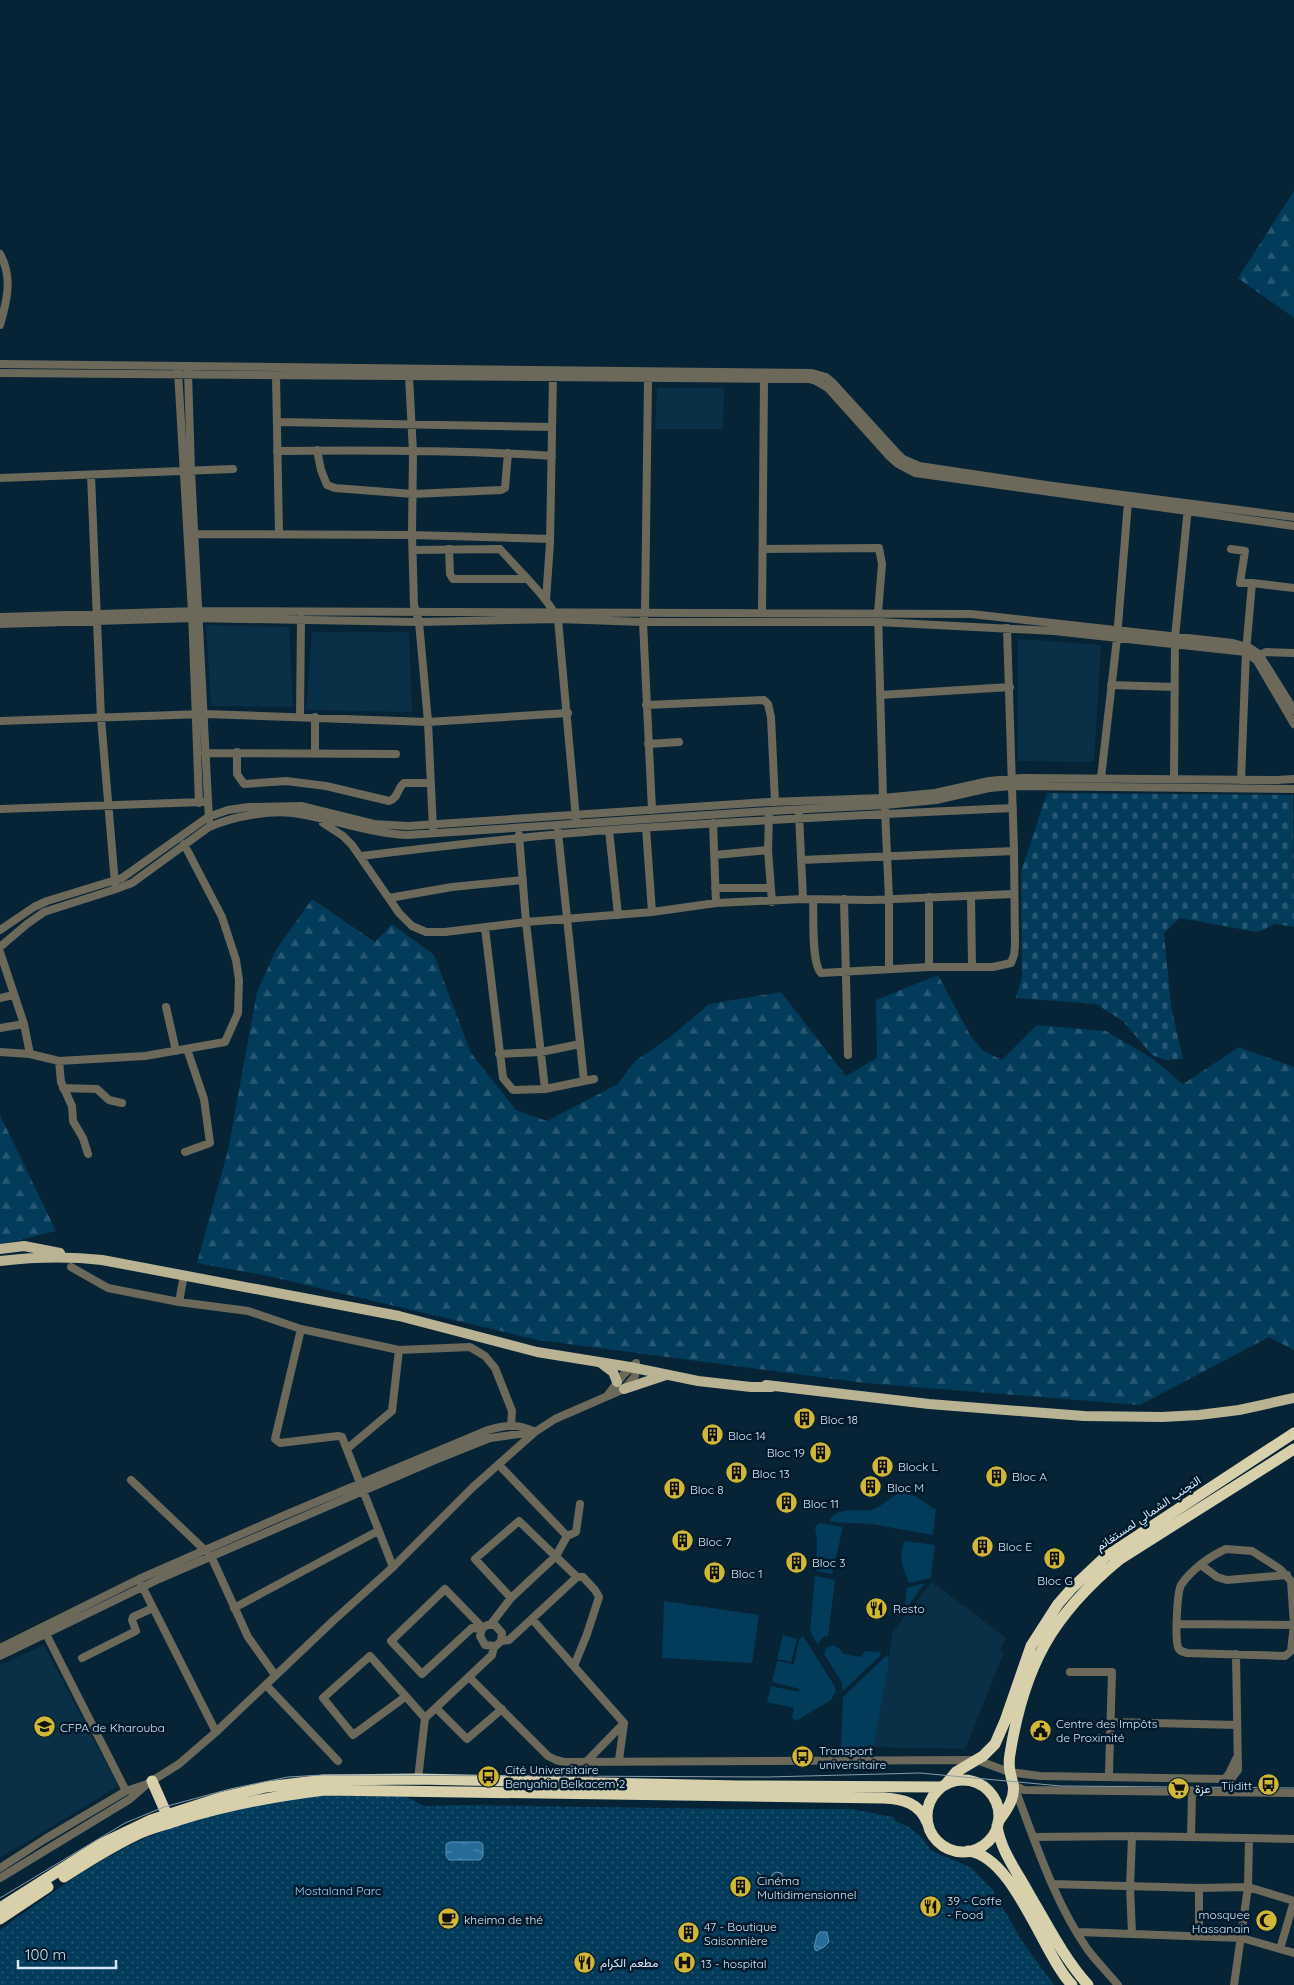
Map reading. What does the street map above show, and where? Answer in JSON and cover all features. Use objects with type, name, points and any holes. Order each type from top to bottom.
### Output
[{"type":"highway","name":"التجنب الشمالي لمستغانم","points":[[943,1785],[957,1771],[977,1760],[995,1744],[1032,1646],[1058,1604],[1072,1588],[1105,1557],[1294,1433]]},
{"type":"highway","name":"التجنب الشمالي لمستغانم","points":[[998,1824],[1015,1805],[1013,1785],[1009,1772],[1010,1754],[1015,1726],[1033,1668],[1048,1636],[1068,1608],[1096,1579],[1120,1559],[1294,1449]]},
{"type":"highway","points":[[0,1908],[101,1844],[151,1820],[223,1797],[266,1787],[324,1780],[418,1779],[738,1786],[943,1785],[956,1780],[968,1780],[979,1783],[988,1790],[994,1799],[998,1810],[1000,1841],[1007,1857],[1056,1944],[1088,1985]]},
{"type":"highway","points":[[149,1783],[167,1815]]},
{"type":"highway","points":[[927,1822],[929,1802],[943,1785]]},
{"type":"highway","points":[[0,1919],[98,1856],[138,1834],[226,1807],[269,1797],[325,1790],[884,1798],[898,1799],[921,1810],[930,1832],[945,1847],[955,1851],[975,1852],[991,1861],[1009,1881],[1046,1947],[1072,1985]]},
{"type":"highway","points":[[966,1851],[976,1849],[985,1844],[992,1836],[998,1824]]},
{"type":"main road","points":[[0,1249],[24,1246],[399,1316],[537,1352],[772,1387],[930,1404],[1084,1416],[1162,1417],[1199,1415],[1239,1410],[1294,1398]]},
{"type":"main road","points":[[0,1261],[38,1257],[75,1257]]},
{"type":"main road","points":[[516,1347],[561,1351],[634,1366],[666,1375],[751,1387],[772,1387]]},
{"type":"main road","points":[[600,1362],[609,1368],[620,1386],[666,1375]]},
{"type":"main road","points":[[1280,1400],[1294,1403]]},
{"type":"street","points":[[0,254],[8,272],[8,288],[0,325]]},
{"type":"street","points":[[0,364],[178,371]]},
{"type":"street","points":[[546,600],[550,539],[553,370]]},
{"type":"street","points":[[280,373],[553,370],[812,373],[826,377],[832,382],[903,459],[919,466],[1188,506],[1294,526]]},
{"type":"street","points":[[178,371],[194,534],[194,714],[199,802]]},
{"type":"street","points":[[188,371],[188,471],[195,615],[204,714],[209,827]]},
{"type":"street","points":[[0,373],[188,371],[410,378],[809,380],[822,383],[890,458],[915,473],[1128,502],[1294,517]]},
{"type":"street","points":[[279,533],[277,422],[280,373]]},
{"type":"street","points":[[410,378],[413,452],[412,535],[416,612],[419,622],[428,722],[433,834]]},
{"type":"street","points":[[648,379],[645,613],[643,622],[652,810]]},
{"type":"street","points":[[762,613],[764,380]]},
{"type":"street","points":[[277,422],[552,427]]},
{"type":"street","points":[[277,450],[508,453],[552,456]]},
{"type":"street","points":[[317,450],[321,470],[327,485],[334,488],[413,494],[501,490],[505,488],[508,453]]},
{"type":"street","points":[[0,478],[233,469]]},
{"type":"street","points":[[91,475],[101,718],[107,806],[116,889]]},
{"type":"street","points":[[1101,778],[1117,634],[1128,502]]},
{"type":"street","points":[[1174,779],[1175,641],[1188,506]]},
{"type":"street","points":[[194,534],[279,533],[550,539]]},
{"type":"street","points":[[763,549],[879,548],[882,564],[878,622],[889,899],[889,969]]},
{"type":"street","points":[[449,549],[450,574],[453,579],[526,579]]},
{"type":"street","points":[[413,550],[500,549],[546,600],[556,616],[568,713],[576,819]]},
{"type":"street","points":[[1230,549],[1245,551],[1240,583],[1252,582],[1294,588]]},
{"type":"street","points":[[1242,780],[1246,649],[1252,582]]},
{"type":"street","points":[[0,624],[96,618],[195,615],[416,612],[556,616],[643,622],[878,622],[1117,634]]},
{"type":"street","points":[[195,615],[419,622],[645,613],[971,614],[1246,649],[1257,656],[1294,710]]},
{"type":"street","points":[[0,617],[96,618]]},
{"type":"street","points":[[300,716],[301,619]]},
{"type":"street","points":[[813,900],[817,968],[821,973],[930,967],[993,967],[1011,963],[1015,946],[1014,851],[1007,628]]},
{"type":"street","points":[[1257,656],[1268,652],[1294,653]]},
{"type":"street","points":[[1257,656],[1294,724]]},
{"type":"street","points":[[1111,685],[1174,687]]},
{"type":"street","points":[[880,695],[1010,687]]},
{"type":"street","points":[[646,705],[764,700],[768,704],[771,717],[771,805],[768,850],[772,902]]},
{"type":"street","points":[[0,721],[204,714],[428,722],[568,713]]},
{"type":"street","points":[[315,753],[316,717]]},
{"type":"street","points":[[648,744],[678,742]]},
{"type":"street","points":[[237,752],[237,774],[240,781],[247,785],[286,781],[296,782],[326,786],[389,801],[395,798],[404,783],[432,783]]},
{"type":"street","points":[[205,753],[396,754]]},
{"type":"street","points":[[0,947],[34,917],[132,883],[209,827],[250,815],[284,813],[308,816],[372,832],[407,835],[557,825],[576,819],[652,810],[936,800],[1012,782],[1101,778],[1294,779]]},
{"type":"street","points":[[1012,782],[1294,789]]},
{"type":"street","points":[[361,856],[609,830],[769,820],[884,801]]},
{"type":"street","points":[[0,809],[208,802]]},
{"type":"street","points":[[0,930],[34,907],[47,901],[115,881],[129,874],[208,817],[228,810],[242,808],[284,805],[316,808],[374,824],[408,826],[576,819],[771,805],[799,814],[886,814],[1013,808]]},
{"type":"street","points":[[799,814],[804,899]]},
{"type":"street","points":[[308,816],[320,821],[343,836],[361,856],[399,913],[412,926],[426,932],[445,932],[526,922],[652,912],[716,903],[1014,894]]},
{"type":"street","points":[[713,823],[716,903]]},
{"type":"street","points":[[557,825],[584,1081]]},
{"type":"street","points":[[518,828],[526,922],[545,1089]]},
{"type":"street","points":[[646,828],[652,912]]},
{"type":"street","points":[[609,830],[618,915]]},
{"type":"street","points":[[0,1052],[30,1054],[59,1061],[145,1056],[224,1043],[226,1041],[238,1013],[239,980],[236,960],[222,917],[184,844]]},
{"type":"street","points":[[715,855],[768,850]]},
{"type":"street","points":[[801,860],[1014,851]]},
{"type":"street","points":[[389,898],[452,887],[523,880]]},
{"type":"street","points":[[715,888],[770,888]]},
{"type":"street","points":[[971,896],[972,967]]},
{"type":"street","points":[[929,897],[930,967]]},
{"type":"street","points":[[844,899],[848,1055]]},
{"type":"street","points":[[485,928],[503,1078],[513,1090],[545,1089],[594,1079]]},
{"type":"street","points":[[0,952],[24,1024],[30,1054]]},
{"type":"street","points":[[0,998],[13,995]]},
{"type":"street","points":[[166,1007],[176,1051]]},
{"type":"street","points":[[0,1028],[24,1024]]},
{"type":"street","points":[[499,1054],[541,1052],[580,1044]]},
{"type":"street","points":[[185,1152],[210,1144],[204,1099],[188,1049]]},
{"type":"street","points":[[59,1061],[60,1082],[72,1106],[73,1121],[83,1138],[88,1154]]},
{"type":"street","points":[[63,1088],[97,1089],[109,1100],[122,1104]]},
{"type":"street","points":[[71,1267],[108,1288],[179,1302],[248,1311],[301,1329],[399,1350],[470,1347],[478,1350],[485,1356],[494,1368],[512,1411],[511,1426]]},
{"type":"street","points":[[179,1302],[184,1275]]},
{"type":"street","points":[[301,1329],[275,1439],[280,1444],[338,1436],[342,1438],[348,1448],[361,1487],[393,1567]]},
{"type":"street","points":[[348,1448],[392,1411],[399,1350]]},
{"type":"street","points":[[0,1878],[130,1799],[149,1783],[179,1764],[216,1732],[393,1567],[473,1487],[535,1432],[555,1419],[607,1396],[620,1386],[634,1366]]},
{"type":"street","points":[[140,1583],[211,1556],[488,1430],[523,1426],[535,1432]]},
{"type":"street","points":[[0,1648],[44,1630],[204,1550],[490,1438],[535,1432]]},
{"type":"street","points":[[499,1465],[567,1536]]},
{"type":"street","points":[[131,1480],[211,1556],[248,1637],[275,1675]]},
{"type":"street","points":[[494,1647],[488,1647],[482,1643],[480,1636],[485,1627],[511,1598],[556,1556],[567,1536],[576,1532],[580,1504]]},
{"type":"street","points":[[511,1598],[475,1559],[519,1521],[577,1577]]},
{"type":"street","points":[[234,1608],[378,1531]]},
{"type":"street","points":[[1226,1549],[1242,1549],[1252,1551],[1287,1575],[1292,1588],[1294,1625],[1292,1651],[1285,1656],[1187,1653],[1181,1651],[1176,1640],[1180,1589],[1201,1565],[1226,1549]]},
{"type":"street","points":[[1201,1565],[1217,1577],[1227,1580],[1287,1575]]},
{"type":"street","points":[[418,1779],[425,1718],[492,1655],[494,1647],[501,1641],[509,1640],[577,1577],[583,1577],[599,1596],[574,1666]]},
{"type":"street","points":[[140,1583],[216,1732]]},
{"type":"street","points":[[485,1627],[445,1589],[391,1641],[422,1674],[472,1628],[485,1627],[501,1630],[501,1641]]},
{"type":"street","points":[[82,1658],[133,1633],[136,1628],[132,1620],[133,1617],[153,1608]]},
{"type":"street","points":[[532,1619],[624,1724],[619,1760]]},
{"type":"street","points":[[1177,1624],[1294,1625]]},
{"type":"street","points":[[0,1656],[44,1630]]},
{"type":"street","points":[[44,1630],[126,1791]]},
{"type":"street","points":[[469,1677],[550,1757],[564,1762],[619,1760],[977,1760],[1009,1772],[1040,1776],[1226,1781],[1238,1770],[1236,1654]]},
{"type":"street","points":[[405,1697],[353,1735],[323,1698],[370,1656],[425,1718]]},
{"type":"street","points":[[1070,1672],[1112,1672],[1109,1773]]},
{"type":"street","points":[[266,1685],[338,1761]]},
{"type":"street","points":[[436,1708],[467,1739],[502,1708]]},
{"type":"street","points":[[1112,1722],[1237,1725]]},
{"type":"street","points":[[587,1761],[624,1724]]},
{"type":"street","points":[[950,1760],[957,1764],[957,1771]]},
{"type":"street","points":[[1226,1781],[1228,1792]]},
{"type":"street","points":[[0,1868],[126,1791],[149,1783]]},
{"type":"street","points":[[1013,1785],[1024,1790],[1294,1793]]},
{"type":"street","points":[[1191,1837],[1192,1792]]},
{"type":"street","points":[[1015,1805],[1034,1837],[1052,1884],[1088,1950],[1118,1985]]},
{"type":"street","points":[[1034,1837],[1132,1836],[1294,1839]]},
{"type":"street","points":[[1132,1836],[1130,1887],[1132,1934]]},
{"type":"street","points":[[1234,1985],[1248,1887],[1249,1838]]},
{"type":"street","points":[[1052,1884],[1130,1887],[1248,1887],[1294,1901],[1280,1949]]},
{"type":"street","points":[[1199,1888],[1199,1936]]},
{"type":"street","points":[[1078,1932],[1242,1938],[1294,1953]]},
{"type":"shaded area","points":[[657,388],[724,388],[723,429],[655,429]]},
{"type":"shaded area","points":[[206,625],[289,627],[293,707],[211,706]]},
{"type":"shaded area","points":[[312,632],[409,632],[412,712],[306,710]]},
{"type":"shaded area","points":[[1018,639],[1101,645],[1094,762],[1018,761]]},
{"type":"shaded area","points":[[932,1582],[1006,1638],[1000,1650],[1004,1652],[965,1749],[874,1747],[893,1631]]},
{"type":"shaded area","name":"CFPA de Kharouba","points":[[44,1645],[118,1786],[0,1858],[0,1665]]},
{"type":"green space","points":[[1294,191],[1294,318],[1238,278]]},
{"type":"green space","points":[[1047,793],[1293,795],[1294,927],[1276,924],[1257,932],[1180,918],[1164,933],[1171,1006],[1183,1059],[1165,1060],[1152,1055],[1123,1021],[1096,1004],[1016,998],[1022,977],[1021,872]]},
{"type":"green space","points":[[312,899],[375,942],[392,924],[434,955],[471,1053],[516,1110],[547,1121],[618,1084],[635,1061],[669,1038],[709,1004],[781,992],[846,1076],[877,1058],[876,1000],[938,975],[970,1035],[982,1050],[1002,1060],[1037,1025],[1106,1031],[1153,1059],[1183,1084],[1239,1047],[1294,1067],[1294,1350],[1269,1337],[1140,1405],[865,1383],[538,1340],[268,1276],[197,1263],[228,1150],[257,992],[276,950]]},
{"type":"green space","points":[[0,1115],[56,1231],[0,1245]]},
{"type":"green space","points":[[902,1493],[915,1496],[936,1510],[933,1535],[871,1524],[830,1522],[830,1518],[839,1512],[875,1509]]},
{"type":"green space","points":[[819,1523],[843,1527],[832,1574],[816,1571],[817,1541],[815,1528]]},
{"type":"green space","points":[[904,1541],[935,1545],[931,1578],[909,1583],[901,1557]]},
{"type":"green space","points":[[815,1576],[835,1580],[828,1636],[823,1637],[818,1645],[810,1631]]},
{"type":"green space","points":[[925,1583],[907,1607],[905,1607],[907,1588]]},
{"type":"green space","points":[[664,1601],[759,1615],[752,1663],[662,1658]]},
{"type":"green space","points":[[783,1635],[797,1639],[791,1662],[777,1659]]},
{"type":"green space","points":[[803,1636],[836,1691],[831,1700],[796,1721],[792,1718],[794,1708],[767,1702],[771,1686],[798,1692],[800,1689],[772,1682],[777,1661],[794,1664],[799,1640]]},
{"type":"green space","points":[[833,1645],[844,1654],[861,1657],[865,1651],[881,1652],[880,1656],[843,1691],[841,1681],[824,1654],[826,1648]]},
{"type":"green space","points":[[887,1655],[889,1660],[874,1747],[841,1748],[843,1697]]},
{"type":"green space","name":"Mostaland Parc","points":[[325,1793],[400,1794],[424,1806],[852,1809],[893,1817],[896,1821],[909,1827],[921,1837],[932,1851],[970,1867],[992,1889],[1022,1941],[1054,1985],[0,1985],[0,1930],[57,1889],[117,1852],[141,1840],[192,1821],[245,1808]]},
{"type":"water","points":[[450,1842],[480,1842],[483,1845],[483,1856],[480,1860],[449,1860],[446,1856],[446,1844]]},
{"type":"water","points":[[820,1932],[827,1932],[829,1942],[816,1951],[814,1948],[817,1935]]},
{"type":"tram line","points":[[0,1898],[125,1823],[164,1807],[230,1789],[288,1777],[322,1775],[768,1777],[920,1773],[1061,1786],[1294,1788]]},
{"type":"tram line","points":[[757,1872],[774,1884],[776,1885],[783,1882],[781,1873],[776,1872],[772,1875],[771,1880],[774,1884]]},
{"type":"place","name":"Bloc 18","points":[[804,1419]]},
{"type":"place","name":"Bloc 14","points":[[712,1435]]},
{"type":"place","name":"Bloc 19","points":[[821,1452]]},
{"type":"place","name":"Block L","points":[[882,1466]]},
{"type":"place","name":"Bloc 13","points":[[736,1473]]},
{"type":"place","name":"Bloc A","points":[[996,1476]]},
{"type":"place","name":"Bloc M","points":[[871,1487]]},
{"type":"place","name":"Bloc 8","points":[[674,1489]]},
{"type":"place","name":"Bloc 11","points":[[787,1503]]},
{"type":"place","name":"Bloc 7","points":[[682,1541]]},
{"type":"place","name":"Bloc E","points":[[982,1546]]},
{"type":"place","name":"Bloc G","points":[[1055,1559]]},
{"type":"place","name":"Bloc 3","points":[[796,1562]]},
{"type":"place","name":"Bloc 1","points":[[715,1573]]},
{"type":"place","name":"Resto","points":[[877,1608]]},
{"type":"place","name":"CFPA de Kharouba","points":[[44,1727]]},
{"type":"place","name":"Centre des Impôts de Proximité","points":[[1040,1730]]},
{"type":"place","name":"Transport universitaire","points":[[803,1757]]},
{"type":"place","name":"Cité Universitaire Benyahia Belkacem 2","points":[[489,1776]]},
{"type":"place","name":"Tijditt","points":[[1268,1785]]},
{"type":"place","name":"عزة","points":[[1179,1788]]},
{"type":"place","name":"Cinéma Multidimensionnel","points":[[741,1887]]},
{"type":"place","name":"39 - Coffe - Food","points":[[931,1907]]},
{"type":"place","name":"kheima de thé","points":[[448,1919]]},
{"type":"place","name":"mosquee Hassanain","points":[[1266,1921]]},
{"type":"place","name":"47 - Boutique Saisonnière","points":[[688,1933]]},
{"type":"place","name":"مطعم الكرام","points":[[584,1962]]},
{"type":"place","name":"13 - hospital","points":[[685,1963]]}]
